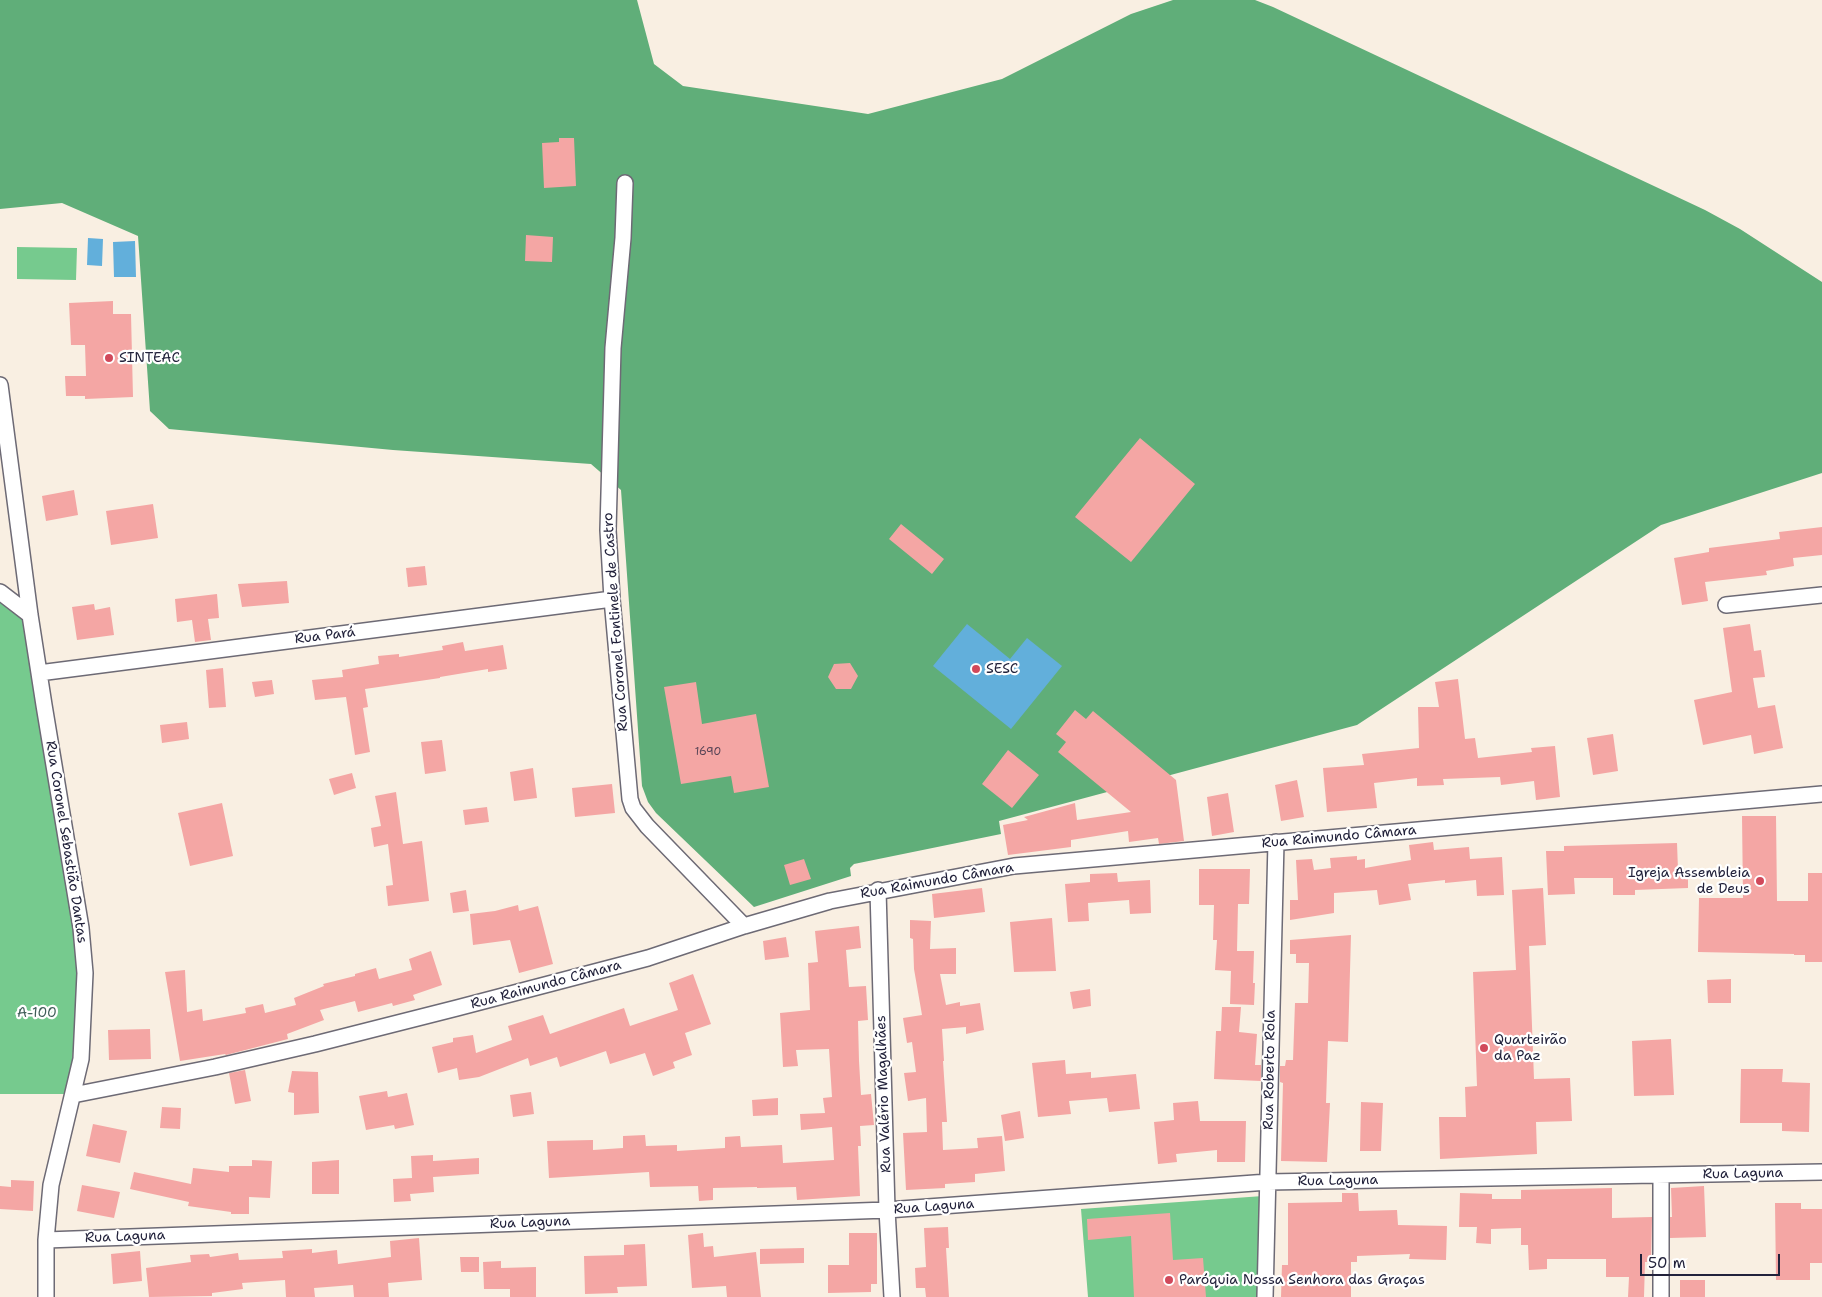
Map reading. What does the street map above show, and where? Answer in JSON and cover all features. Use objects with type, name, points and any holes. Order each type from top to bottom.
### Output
[{"type":"street","name":"Rua Coronel Fontinele de Castro","points":[[625,183],[623,238],[613,348],[608,530],[626,770],[630,800],[633,808],[647,826],[744,926]]},
{"type":"street","name":"Rua Coronel Sebastião Dantas","points":[[0,386],[30,615],[83,950],[85,973],[81,1059],[51,1185],[46,1240],[46,1297]]},
{"type":"street","points":[[0,592],[30,615]]},
{"type":"street","points":[[1726,605],[1822,595]]},
{"type":"street","name":"Rua Pará","points":[[39,673],[612,598]]},
{"type":"street","name":"Rua Raimundo Câmara","points":[[73,1095],[215,1067],[324,1042],[648,958],[744,926],[830,901],[878,890],[1014,866],[1822,794]]},
{"type":"street","name":"Rua Roberto Rola","points":[[1266,1297],[1276,842]]},
{"type":"street","name":"Rua Valério Magalhães","points":[[878,890],[887,1210],[892,1297]]},
{"type":"street","name":"Rua Laguna","points":[[46,1240],[887,1210],[1268,1182],[1822,1172]]},
{"type":"street","points":[[1661,1175],[1661,1297]]},
{"type":"green space","points":[[0,0],[637,0],[654,64],[683,86],[868,114],[1002,79],[1131,14],[1173,0],[1255,0],[1705,210],[1740,229],[1822,282],[1822,473],[1661,525],[1357,725],[999,821],[1001,834],[854,864],[850,868],[851,876],[754,907],[656,813],[648,802],[642,786],[621,490],[591,464],[393,450],[169,429],[150,411],[138,236],[62,203],[0,209]]},
{"type":"green space","points":[[17,247],[77,248],[76,280],[17,279]]},
{"type":"green space","name":"A-100","points":[[0,599],[25,618],[71,913],[76,959],[76,1018],[72,1063],[66,1094],[0,1094]]},
{"type":"green space","points":[[1263,1196],[1260,1297],[1088,1297],[1081,1209]]},
{"type":"water","points":[[88,238],[103,239],[102,266],[87,265]]},
{"type":"water","points":[[135,241],[136,277],[114,277],[113,242]]},
{"type":"water","points":[[967,624],[1010,659],[1027,638],[1062,666],[1011,729],[933,666]]},
{"type":"building","points":[[559,138],[574,138],[576,186],[544,188],[542,143],[559,142]]},
{"type":"building","points":[[526,235],[553,237],[552,262],[525,261]]},
{"type":"building","name":"SINTEAC","points":[[113,301],[113,314],[131,314],[133,397],[85,399],[85,396],[66,396],[65,376],[86,376],[85,345],[71,345],[69,303]]},
{"type":"building","points":[[1140,438],[1195,484],[1131,562],[1075,517]]},
{"type":"building","points":[[74,490],[78,515],[46,521],[42,496]]},
{"type":"building","points":[[153,504],[158,538],[111,545],[106,511]]},
{"type":"building","points":[[901,524],[944,559],[932,574],[889,539]]},
{"type":"building","points":[[1822,527],[1822,555],[1793,558],[1794,566],[1766,571],[1767,575],[1705,582],[1708,601],[1682,605],[1674,558],[1709,552],[1709,548],[1780,539],[1779,532]]},
{"type":"building","points":[[425,566],[427,585],[408,587],[406,568]]},
{"type":"building","points":[[287,581],[289,603],[242,607],[238,584]]},
{"type":"building","points":[[217,594],[219,618],[208,619],[211,640],[195,642],[192,620],[177,622],[175,599]]},
{"type":"building","points":[[94,604],[95,610],[110,607],[114,635],[77,640],[72,607]]},
{"type":"building","points":[[1750,624],[1754,651],[1761,650],[1765,677],[1753,678],[1758,708],[1775,705],[1783,748],[1754,754],[1751,735],[1703,745],[1694,700],[1732,692],[1723,628]]},
{"type":"building","points":[[463,642],[465,651],[503,645],[507,669],[488,672],[488,669],[365,689],[368,707],[363,708],[370,752],[355,755],[346,697],[315,700],[312,680],[343,677],[342,670],[379,664],[378,656],[399,654],[399,657],[443,650],[442,646]]},
{"type":"building","points":[[850,663],[858,676],[851,689],[836,689],[828,677],[834,664]]},
{"type":"building","points":[[223,668],[226,707],[209,708],[206,670]]},
{"type":"building","points":[[1458,679],[1465,739],[1475,738],[1478,758],[1532,752],[1531,748],[1555,746],[1560,797],[1536,800],[1534,781],[1501,785],[1500,777],[1443,779],[1444,785],[1417,786],[1417,778],[1374,783],[1377,808],[1327,812],[1323,768],[1364,765],[1362,754],[1419,748],[1418,707],[1439,707],[1435,682]]},
{"type":"building","points":[[272,680],[274,694],[255,697],[252,682]]},
{"type":"building","points":[[696,682],[702,724],[756,714],[769,787],[734,793],[731,776],[681,784],[664,687]]},
{"type":"building","points":[[1075,710],[1086,719],[1093,711],[1176,780],[1184,841],[1159,844],[1158,838],[1129,842],[1128,831],[1071,840],[1071,847],[1008,855],[1003,825],[1028,820],[1024,817],[1075,803],[1077,820],[1131,812],[1058,752],[1066,742],[1056,734]]},
{"type":"building","points":[[187,722],[189,739],[162,743],[160,725]]},
{"type":"building","points":[[1613,734],[1618,771],[1593,775],[1587,738]]},
{"type":"building","points":[[442,740],[446,771],[425,774],[421,742]]},
{"type":"building","points":[[1008,750],[1039,775],[1012,808],[982,784]]},
{"type":"building","points":[[533,768],[537,798],[514,801],[510,772]]},
{"type":"building","points":[[352,773],[356,788],[334,795],[329,779]]},
{"type":"building","points":[[1297,780],[1304,817],[1281,821],[1275,785]]},
{"type":"building","points":[[612,784],[615,813],[575,817],[572,788]]},
{"type":"building","points":[[396,792],[403,844],[422,841],[429,901],[388,906],[386,886],[393,885],[388,844],[374,847],[371,828],[381,826],[375,796]]},
{"type":"building","points":[[1228,793],[1234,832],[1212,836],[1207,797]]},
{"type":"building","points":[[222,803],[233,856],[190,866],[178,813]]},
{"type":"building","points":[[487,807],[489,822],[465,825],[463,810]]},
{"type":"building","name":"Igreja Assembleia de Deus","points":[[1742,816],[1776,816],[1777,901],[1808,901],[1808,873],[1822,873],[1822,962],[1805,962],[1805,955],[1794,954],[1698,952],[1699,898],[1743,898]]},
{"type":"building","points":[[1433,842],[1434,850],[1469,847],[1470,859],[1502,857],[1504,895],[1477,896],[1476,880],[1445,883],[1445,880],[1408,884],[1411,900],[1379,905],[1377,890],[1334,893],[1334,913],[1290,920],[1290,900],[1298,900],[1296,860],[1312,859],[1314,870],[1331,868],[1330,858],[1357,856],[1357,860],[1365,859],[1365,868],[1411,860],[1409,845]]},
{"type":"building","points":[[1677,843],[1678,870],[1688,869],[1688,888],[1635,890],[1635,895],[1613,895],[1613,878],[1574,878],[1575,894],[1548,895],[1546,851],[1564,851],[1564,846]]},
{"type":"building","points":[[804,859],[811,879],[790,885],[784,865]]},
{"type":"building","points":[[1199,869],[1250,869],[1249,904],[1238,904],[1237,951],[1254,951],[1254,1005],[1230,1004],[1231,971],[1215,970],[1217,940],[1213,940],[1214,905],[1199,905]]},
{"type":"building","points":[[1117,873],[1118,882],[1150,880],[1151,913],[1130,914],[1129,900],[1088,903],[1089,921],[1068,922],[1065,884],[1090,882],[1090,874]]},
{"type":"building","points":[[982,888],[985,912],[934,918],[932,894]]},
{"type":"building","points":[[1543,888],[1546,945],[1529,946],[1534,1079],[1570,1078],[1572,1121],[1536,1122],[1537,1154],[1440,1159],[1439,1117],[1466,1117],[1465,1087],[1477,1086],[1473,972],[1516,970],[1512,890]]},
{"type":"building","points":[[466,890],[469,911],[453,913],[450,893]]},
{"type":"building","points":[[518,905],[519,911],[538,906],[553,964],[519,973],[510,940],[473,945],[470,914],[495,911]]},
{"type":"building","points":[[1052,918],[1056,971],[1014,972],[1010,922]]},
{"type":"building","points":[[910,920],[931,921],[930,949],[956,948],[956,974],[940,974],[946,1005],[960,1002],[960,1006],[980,1003],[984,1030],[966,1034],[966,1027],[942,1029],[947,1122],[942,1122],[943,1150],[978,1148],[977,1138],[1002,1136],[1005,1171],[975,1174],[975,1182],[945,1184],[945,1188],[906,1190],[903,1133],[927,1132],[926,1098],[908,1101],[904,1073],[916,1072],[912,1042],[907,1043],[903,1018],[922,1015],[914,969],[913,939],[910,938]]},
{"type":"building","points":[[859,926],[861,948],[846,950],[849,987],[866,986],[868,1020],[858,1021],[859,1061],[861,1095],[871,1094],[874,1125],[860,1126],[861,1146],[858,1146],[860,1196],[797,1200],[796,1187],[713,1188],[713,1200],[699,1201],[698,1186],[650,1187],[649,1172],[549,1178],[547,1141],[593,1140],[593,1150],[623,1148],[623,1136],[645,1135],[646,1146],[677,1145],[677,1151],[725,1148],[725,1137],[740,1136],[741,1147],[782,1145],[783,1163],[834,1160],[832,1127],[801,1130],[800,1114],[825,1113],[823,1098],[832,1097],[829,1049],[796,1050],[798,1066],[783,1067],[780,1013],[810,1010],[808,963],[818,962],[815,931]]},
{"type":"building","points":[[1351,935],[1348,1042],[1328,1041],[1326,1103],[1330,1103],[1327,1162],[1281,1161],[1283,1083],[1280,1082],[1280,1066],[1285,1066],[1286,1060],[1293,1060],[1295,1003],[1308,1003],[1309,963],[1296,963],[1296,954],[1290,954],[1290,940]]},
{"type":"building","points":[[786,937],[789,957],[765,960],[763,941]]},
{"type":"building","points":[[431,951],[442,985],[413,995],[415,1000],[393,1006],[392,1003],[358,1012],[355,1001],[320,1010],[324,1020],[287,1034],[288,1039],[226,1055],[180,1061],[165,972],[185,970],[187,1012],[202,1009],[203,1021],[246,1013],[245,1008],[263,1004],[265,1013],[296,1005],[294,998],[324,986],[323,984],[355,976],[355,974],[376,968],[379,979],[412,970],[409,959]]},
{"type":"building","points":[[693,974],[711,1024],[685,1033],[692,1055],[673,1062],[675,1068],[653,1076],[645,1053],[610,1064],[606,1051],[560,1067],[557,1057],[530,1066],[528,1058],[479,1077],[459,1080],[457,1068],[438,1073],[432,1047],[453,1042],[453,1038],[473,1035],[476,1053],[512,1040],[508,1026],[543,1015],[550,1034],[624,1008],[630,1026],[678,1010],[669,983]]},
{"type":"building","points":[[1731,979],[1731,1003],[1708,1003],[1707,980]]},
{"type":"building","points":[[1090,989],[1091,1006],[1073,1009],[1070,992]]},
{"type":"building","points":[[1222,1007],[1241,1007],[1239,1032],[1257,1034],[1255,1065],[1261,1065],[1261,1081],[1214,1079],[1216,1031],[1221,1031]]},
{"type":"building","points":[[150,1029],[151,1059],[109,1060],[108,1030]]},
{"type":"building","points":[[1671,1039],[1674,1095],[1634,1096],[1632,1041]]},
{"type":"building","points":[[1065,1060],[1066,1074],[1091,1072],[1091,1078],[1136,1074],[1140,1109],[1109,1112],[1107,1098],[1069,1101],[1071,1114],[1038,1117],[1032,1063]]},
{"type":"building","points":[[1741,1069],[1783,1069],[1782,1082],[1810,1083],[1809,1132],[1782,1131],[1782,1123],[1740,1123]]},
{"type":"building","points":[[245,1070],[251,1101],[235,1104],[229,1073]]},
{"type":"building","points":[[292,1071],[318,1072],[319,1113],[294,1115],[294,1093],[288,1092]]},
{"type":"building","points":[[387,1091],[388,1097],[407,1093],[414,1125],[395,1129],[394,1125],[366,1130],[359,1096]]},
{"type":"building","points":[[531,1092],[534,1114],[513,1117],[510,1095]]},
{"type":"building","points":[[778,1098],[778,1115],[753,1116],[752,1100]]},
{"type":"building","points":[[1198,1101],[1200,1121],[1246,1121],[1245,1162],[1217,1162],[1217,1150],[1176,1154],[1177,1162],[1158,1164],[1154,1122],[1174,1120],[1173,1103]]},
{"type":"building","points":[[1361,1102],[1383,1103],[1381,1151],[1360,1151]]},
{"type":"building","points":[[162,1107],[181,1108],[180,1129],[160,1128]]},
{"type":"building","points":[[1020,1111],[1024,1138],[1005,1141],[1001,1115]]},
{"type":"building","points":[[93,1124],[127,1131],[120,1163],[86,1156]]},
{"type":"building","points":[[433,1155],[433,1161],[479,1158],[479,1174],[433,1177],[434,1192],[410,1194],[411,1201],[394,1202],[393,1179],[412,1178],[411,1156]]},
{"type":"building","points":[[252,1160],[272,1161],[270,1198],[249,1197],[249,1214],[231,1214],[231,1212],[188,1206],[189,1202],[130,1189],[134,1172],[191,1184],[193,1168],[229,1172],[229,1166],[252,1166]]},
{"type":"building","points":[[339,1160],[339,1194],[312,1194],[312,1162]]},
{"type":"building","points":[[11,1180],[34,1181],[33,1211],[0,1209],[0,1186],[11,1187]]},
{"type":"building","points":[[82,1185],[120,1192],[114,1218],[77,1211]]},
{"type":"building","points":[[1704,1186],[1706,1237],[1670,1238],[1670,1217],[1672,1217],[1671,1188]]},
{"type":"building","points":[[1612,1188],[1612,1218],[1652,1217],[1651,1262],[1645,1262],[1644,1297],[1628,1297],[1629,1277],[1606,1277],[1606,1259],[1547,1259],[1547,1269],[1529,1270],[1528,1245],[1521,1245],[1521,1228],[1491,1229],[1491,1244],[1476,1243],[1477,1227],[1459,1227],[1460,1193],[1492,1194],[1492,1199],[1521,1199],[1521,1190]]},
{"type":"building","points":[[1342,1193],[1358,1193],[1359,1211],[1397,1210],[1398,1225],[1447,1226],[1446,1260],[1409,1259],[1410,1254],[1357,1256],[1357,1262],[1351,1262],[1351,1297],[1281,1297],[1282,1265],[1288,1265],[1288,1203],[1342,1202]]},
{"type":"building","points":[[1775,1203],[1801,1203],[1801,1209],[1822,1209],[1822,1263],[1810,1263],[1810,1280],[1776,1280]]},
{"type":"building","points":[[1170,1213],[1173,1260],[1203,1258],[1206,1297],[1134,1297],[1131,1236],[1088,1240],[1087,1219]]},
{"type":"building","points":[[948,1227],[949,1248],[946,1248],[949,1297],[926,1297],[925,1288],[916,1288],[915,1268],[926,1267],[924,1228]]},
{"type":"building","points":[[703,1233],[704,1247],[713,1246],[714,1257],[756,1252],[761,1297],[727,1297],[726,1286],[692,1288],[688,1235]]},
{"type":"building","points":[[849,1233],[877,1233],[877,1284],[871,1284],[871,1292],[828,1293],[828,1265],[849,1265]]},
{"type":"building","points":[[419,1238],[422,1280],[388,1283],[389,1297],[354,1297],[353,1285],[314,1288],[315,1297],[286,1297],[285,1280],[242,1283],[243,1289],[212,1293],[212,1296],[149,1297],[146,1268],[191,1262],[190,1255],[209,1254],[210,1257],[238,1253],[239,1260],[283,1258],[282,1251],[312,1249],[312,1253],[337,1250],[338,1264],[391,1257],[390,1241]]},
{"type":"building","points":[[645,1244],[647,1286],[617,1287],[618,1293],[585,1294],[584,1256],[624,1255],[624,1245]]},
{"type":"building","points":[[804,1248],[804,1263],[760,1264],[760,1249]]},
{"type":"building","points":[[140,1251],[142,1281],[113,1284],[111,1254]]},
{"type":"building","points":[[460,1257],[479,1257],[479,1272],[461,1272]]},
{"type":"building","points":[[501,1261],[501,1268],[536,1267],[536,1297],[510,1297],[510,1289],[484,1289],[483,1262]]},
{"type":"building","points":[[1680,1280],[1705,1280],[1705,1297],[1680,1297]]},
{"type":"place","name":"SINTEAC","points":[[109,358]]},
{"type":"place","name":"SESC","points":[[976,669]]},
{"type":"place","name":"Igreja Assembleia de Deus","points":[[1760,881]]},
{"type":"place","name":"Quarteirão da Paz","points":[[1484,1048]]},
{"type":"place","name":"Paróquia Nossa Senhora das Graças","points":[[1169,1280]]}]
